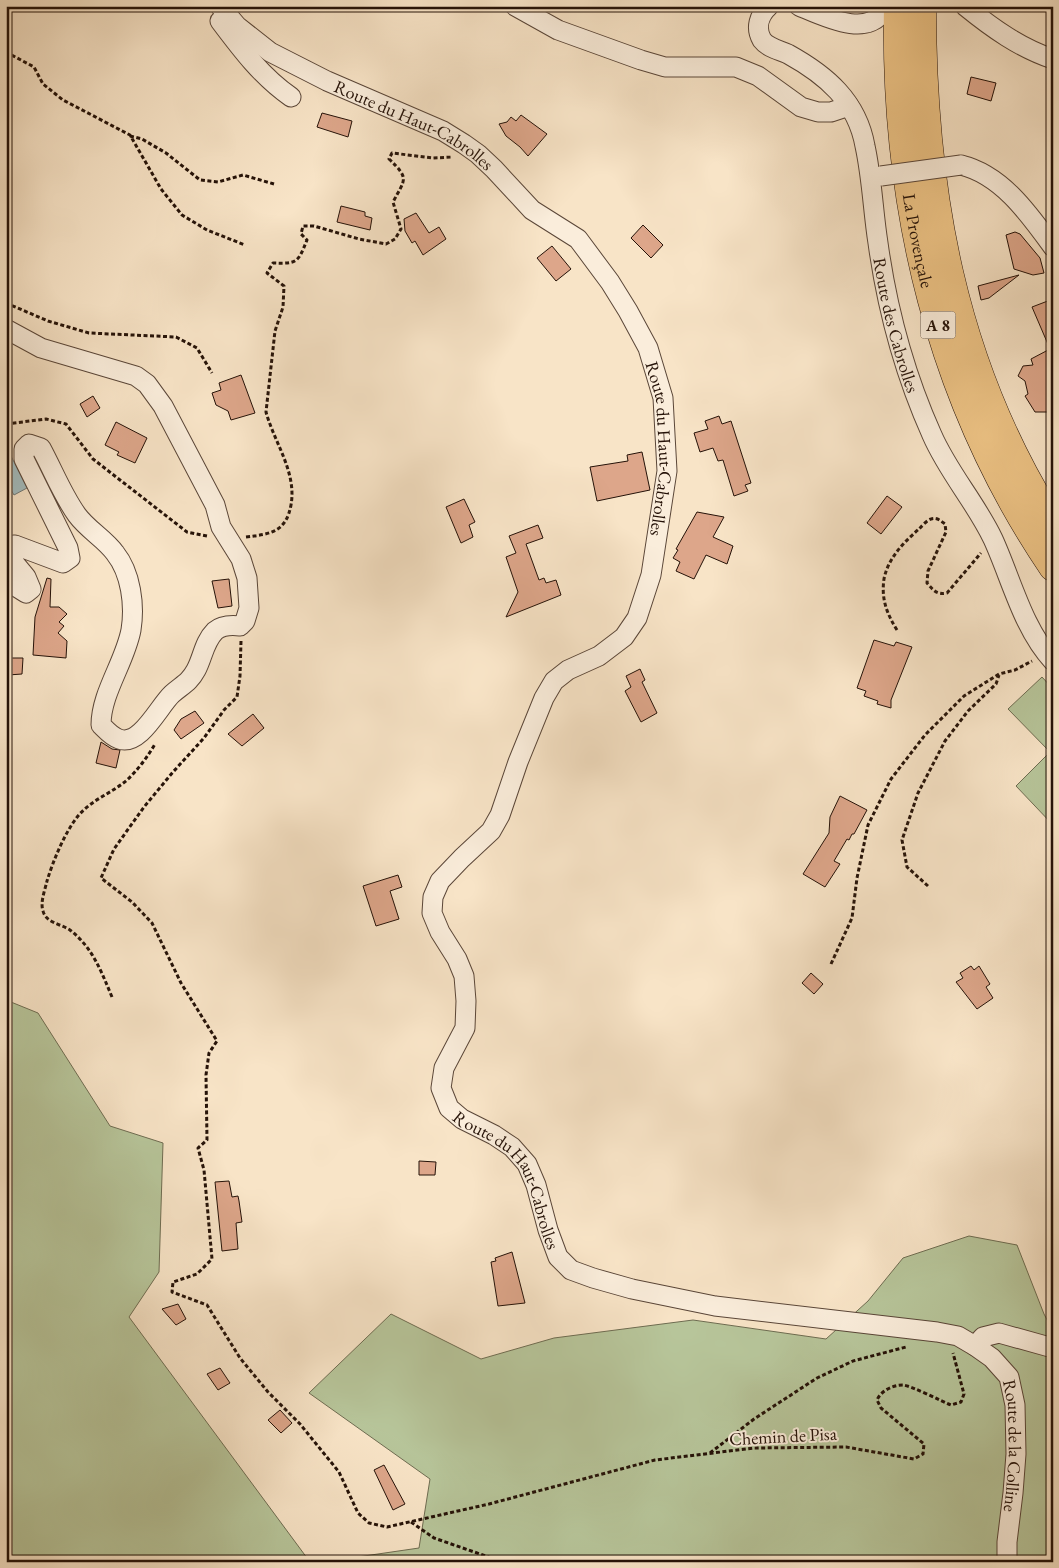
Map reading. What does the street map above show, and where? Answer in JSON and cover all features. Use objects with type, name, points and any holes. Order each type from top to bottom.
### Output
[{"type":"highway","name":"La Provençale","points":[[898,6],[898,59],[909,189],[932,305],[960,390],[989,458],[1026,526],[1053,567]]},
{"type":"highway","name":"La Provençale","points":[[922,6],[923,70],[929,160],[939,225],[952,289],[972,355],[1001,426],[1030,486],[1053,524]]},
{"type":"street","points":[[515,6],[558,30],[641,60],[665,67],[736,67],[758,76],[801,107],[818,112],[831,112],[849,106]]},
{"type":"street","name":"Route des Cabrolles","points":[[768,6],[758,22],[758,30],[766,45],[819,72],[837,89],[859,123],[875,177],[878,244],[889,303],[913,387],[942,457],[984,522],[1030,626],[1049,657]]},
{"type":"street","points":[[799,6],[828,18],[856,24],[873,21],[882,13],[885,6]]},
{"type":"street","points":[[965,6],[1005,36],[1032,52],[1053,59]]},
{"type":"street","points":[[221,8],[219,20],[245,55],[277,87],[291,97]]},
{"type":"street","name":"Route du Haut-Cabrolles","points":[[221,8],[237,26],[270,52],[345,89],[443,131],[464,144],[478,154],[532,210],[578,239],[610,282],[632,318],[648,348],[663,398],[667,471],[651,575],[637,618],[624,637],[599,656],[568,670],[554,681],[544,698],[525,744],[500,815],[491,831],[440,881],[433,897],[432,913],[464,976],[466,1001],[465,1028],[444,1068],[441,1088],[449,1108],[462,1120],[494,1135],[506,1143],[527,1164],[536,1185],[548,1230],[558,1257],[571,1270],[632,1290],[714,1306],[937,1332],[958,1336],[975,1346]]},
{"type":"street","points":[[875,177],[960,165],[982,172],[999,184],[1017,202],[1053,247]]},
{"type":"street","points":[[6,329],[41,348],[136,376],[147,384],[163,406],[215,505],[225,533],[241,559],[250,608],[240,626],[226,625],[215,631],[204,649],[196,669],[184,686],[172,694],[141,733],[129,740],[120,740],[101,725],[101,716],[126,650],[131,629],[132,610],[127,574],[115,553],[78,516],[60,488],[40,448],[29,444],[24,449],[24,459],[68,548],[70,558],[63,563],[15,545],[8,546],[7,554],[26,577],[31,588],[26,593],[18,588],[6,571]]},
{"type":"street","points":[[975,1346],[983,1337],[999,1333],[1053,1348]]},
{"type":"street","name":"Route de la Colline","points":[[975,1346],[992,1358],[1009,1377],[1015,1405],[1016,1454],[1007,1542],[1007,1562]]},
{"type":"path","points":[[6,52],[34,67],[42,84],[63,100],[166,153],[200,180],[218,182],[243,176],[274,184]]},
{"type":"path","points":[[130,135],[161,189],[182,215],[207,230],[245,244]]},
{"type":"path","points":[[6,424],[46,419],[66,424],[94,459],[187,532],[202,536],[217,536],[225,533],[262,535],[283,526],[288,518],[293,496],[290,476],[266,412],[275,331],[283,307],[284,286],[266,273],[273,263],[290,264],[299,258],[308,240],[301,234],[303,226],[314,226],[359,240],[386,244],[395,239],[401,228],[393,202],[403,185],[404,179],[402,171],[389,159],[392,153],[433,158],[456,157]]},
{"type":"path","points":[[6,303],[48,320],[89,333],[176,337],[196,348],[212,373]]},
{"type":"path","points":[[897,630],[884,606],[884,578],[890,562],[906,541],[931,519],[937,518],[945,524],[946,532],[928,572],[927,583],[935,592],[940,594],[947,593],[993,540]]},
{"type":"path","name":"Chemin de Pisa","points":[[240,626],[240,676],[237,697],[224,710],[204,738],[144,807],[114,849],[100,878],[132,902],[152,923],[181,983],[217,1041],[209,1053],[206,1075],[207,1140],[198,1148],[204,1170],[212,1259],[197,1274],[172,1282],[172,1292],[207,1306],[240,1358],[268,1392],[300,1424],[340,1472],[358,1513],[369,1523],[386,1527],[489,1504],[655,1460],[754,1448],[846,1447],[914,1459],[923,1454],[924,1444],[881,1408],[877,1400],[879,1394],[890,1387],[904,1385],[951,1405],[961,1402],[964,1394],[962,1383],[952,1356],[953,1346],[958,1336]]},
{"type":"path","points":[[831,964],[852,918],[856,878],[868,825],[892,779],[925,735],[964,696],[999,674],[1049,657]]},
{"type":"path","points":[[928,886],[907,867],[902,840],[918,793],[945,741],[968,711],[996,684],[999,674]]},
{"type":"path","points":[[112,997],[98,962],[86,946],[69,929],[50,921],[43,911],[42,899],[53,864],[63,841],[78,816],[96,799],[126,780],[150,753],[160,737]]},
{"type":"path","points":[[709,1454],[754,1419],[817,1378],[852,1361],[910,1346]]},
{"type":"path","points":[[411,1522],[434,1538],[503,1562]]},
{"type":"green space","points":[[1042,677],[1053,689],[1053,825],[1016,786],[1050,752],[1008,709]]},
{"type":"green space","points":[[6,1000],[38,1013],[110,1126],[163,1143],[159,1272],[129,1317],[310,1562],[6,1562]]},
{"type":"green space","points":[[969,1236],[1017,1245],[1044,1314],[1053,1331],[1053,1562],[323,1562],[419,1548],[430,1479],[309,1393],[391,1314],[481,1359],[554,1338],[693,1320],[826,1339],[868,1301],[903,1258]]},
{"type":"water","points":[[11,456],[27,488],[14,495],[6,481],[6,459]]},
{"type":"building","points":[[971,77],[996,83],[991,101],[967,94]]},
{"type":"building","points":[[322,113],[352,121],[348,137],[317,127]]},
{"type":"building","points":[[521,115],[547,134],[528,156],[506,136],[499,124],[507,122],[511,117],[516,121]]},
{"type":"building","points":[[341,206],[365,212],[365,216],[372,218],[370,230],[337,222]]},
{"type":"building","points":[[416,213],[429,233],[439,227],[446,239],[423,255],[415,241],[412,243],[405,231],[404,219]]},
{"type":"building","points":[[643,225],[663,245],[651,258],[631,238]]},
{"type":"building","points":[[1015,232],[1020,234],[1040,258],[1044,273],[1033,275],[1014,269],[1006,235]]},
{"type":"building","points":[[552,246],[571,269],[556,281],[537,258]]},
{"type":"building","points":[[1019,275],[989,298],[981,300],[978,286]]},
{"type":"building","points":[[1053,299],[1053,412],[1035,412],[1025,396],[1028,394],[1025,381],[1018,376],[1023,366],[1033,365],[1031,359],[1050,349],[1032,307]]},
{"type":"building","points":[[241,375],[255,413],[231,420],[228,411],[216,405],[212,393],[221,390],[219,383]]},
{"type":"building","points":[[93,396],[100,408],[87,417],[80,404]]},
{"type":"building","points":[[719,416],[722,424],[731,421],[751,483],[745,485],[748,491],[734,496],[723,460],[718,461],[713,448],[700,452],[694,433],[708,429],[705,421]]},
{"type":"building","points":[[116,422],[147,438],[135,463],[117,455],[119,452],[105,445]]},
{"type":"building","points":[[642,452],[650,490],[597,501],[590,467],[628,461],[627,455]]},
{"type":"building","points":[[887,496],[902,507],[881,534],[867,523]]},
{"type":"building","points":[[464,499],[475,522],[469,525],[473,537],[461,543],[446,507]]},
{"type":"building","points":[[697,512],[724,517],[713,537],[733,546],[727,564],[706,555],[694,579],[676,571],[680,562],[673,558],[678,550],[676,549]]},
{"type":"building","points":[[538,525],[543,538],[526,544],[539,580],[544,578],[546,583],[556,580],[561,595],[506,617],[518,592],[506,557],[516,553],[509,536]]},
{"type":"building","points":[[47,578],[51,579],[50,607],[59,607],[67,614],[59,622],[64,626],[58,633],[67,641],[66,658],[33,655],[35,617]]},
{"type":"building","points":[[229,579],[232,606],[218,608],[212,581]]},
{"type":"building","points":[[874,640],[894,646],[896,642],[912,647],[891,700],[891,708],[877,704],[878,701],[864,696],[866,691],[857,688]]},
{"type":"building","points":[[9,658],[23,658],[22,674],[8,675]]},
{"type":"building","points":[[640,669],[645,680],[642,682],[657,713],[641,722],[625,691],[631,687],[626,676]]},
{"type":"building","points":[[195,711],[204,723],[181,739],[174,730],[181,719]]},
{"type":"building","points":[[253,714],[264,728],[242,746],[228,734]]},
{"type":"building","points":[[101,742],[112,749],[120,750],[116,768],[96,763]]},
{"type":"building","points":[[840,796],[867,810],[854,834],[852,834],[849,840],[847,839],[834,861],[840,864],[825,887],[803,874],[829,833],[830,817]]},
{"type":"building","points":[[398,875],[402,887],[390,891],[399,919],[376,926],[363,886]]},
{"type":"building","points":[[971,966],[974,970],[979,966],[990,984],[986,987],[993,998],[977,1009],[956,982],[963,978],[960,973]]},
{"type":"building","points":[[811,973],[823,984],[814,994],[802,983]]},
{"type":"building","points":[[419,1161],[436,1162],[435,1175],[419,1175]]},
{"type":"building","points":[[229,1181],[232,1197],[238,1196],[242,1222],[236,1223],[238,1249],[222,1251],[215,1182]]},
{"type":"building","points":[[512,1252],[525,1303],[498,1306],[491,1262],[496,1261],[495,1258]]},
{"type":"building","points":[[178,1304],[186,1319],[176,1325],[162,1309]]},
{"type":"building","points":[[220,1368],[230,1383],[218,1390],[207,1374]]},
{"type":"building","points":[[280,1410],[292,1423],[281,1433],[268,1420]]},
{"type":"building","points":[[384,1465],[405,1504],[393,1510],[374,1470]]}]
